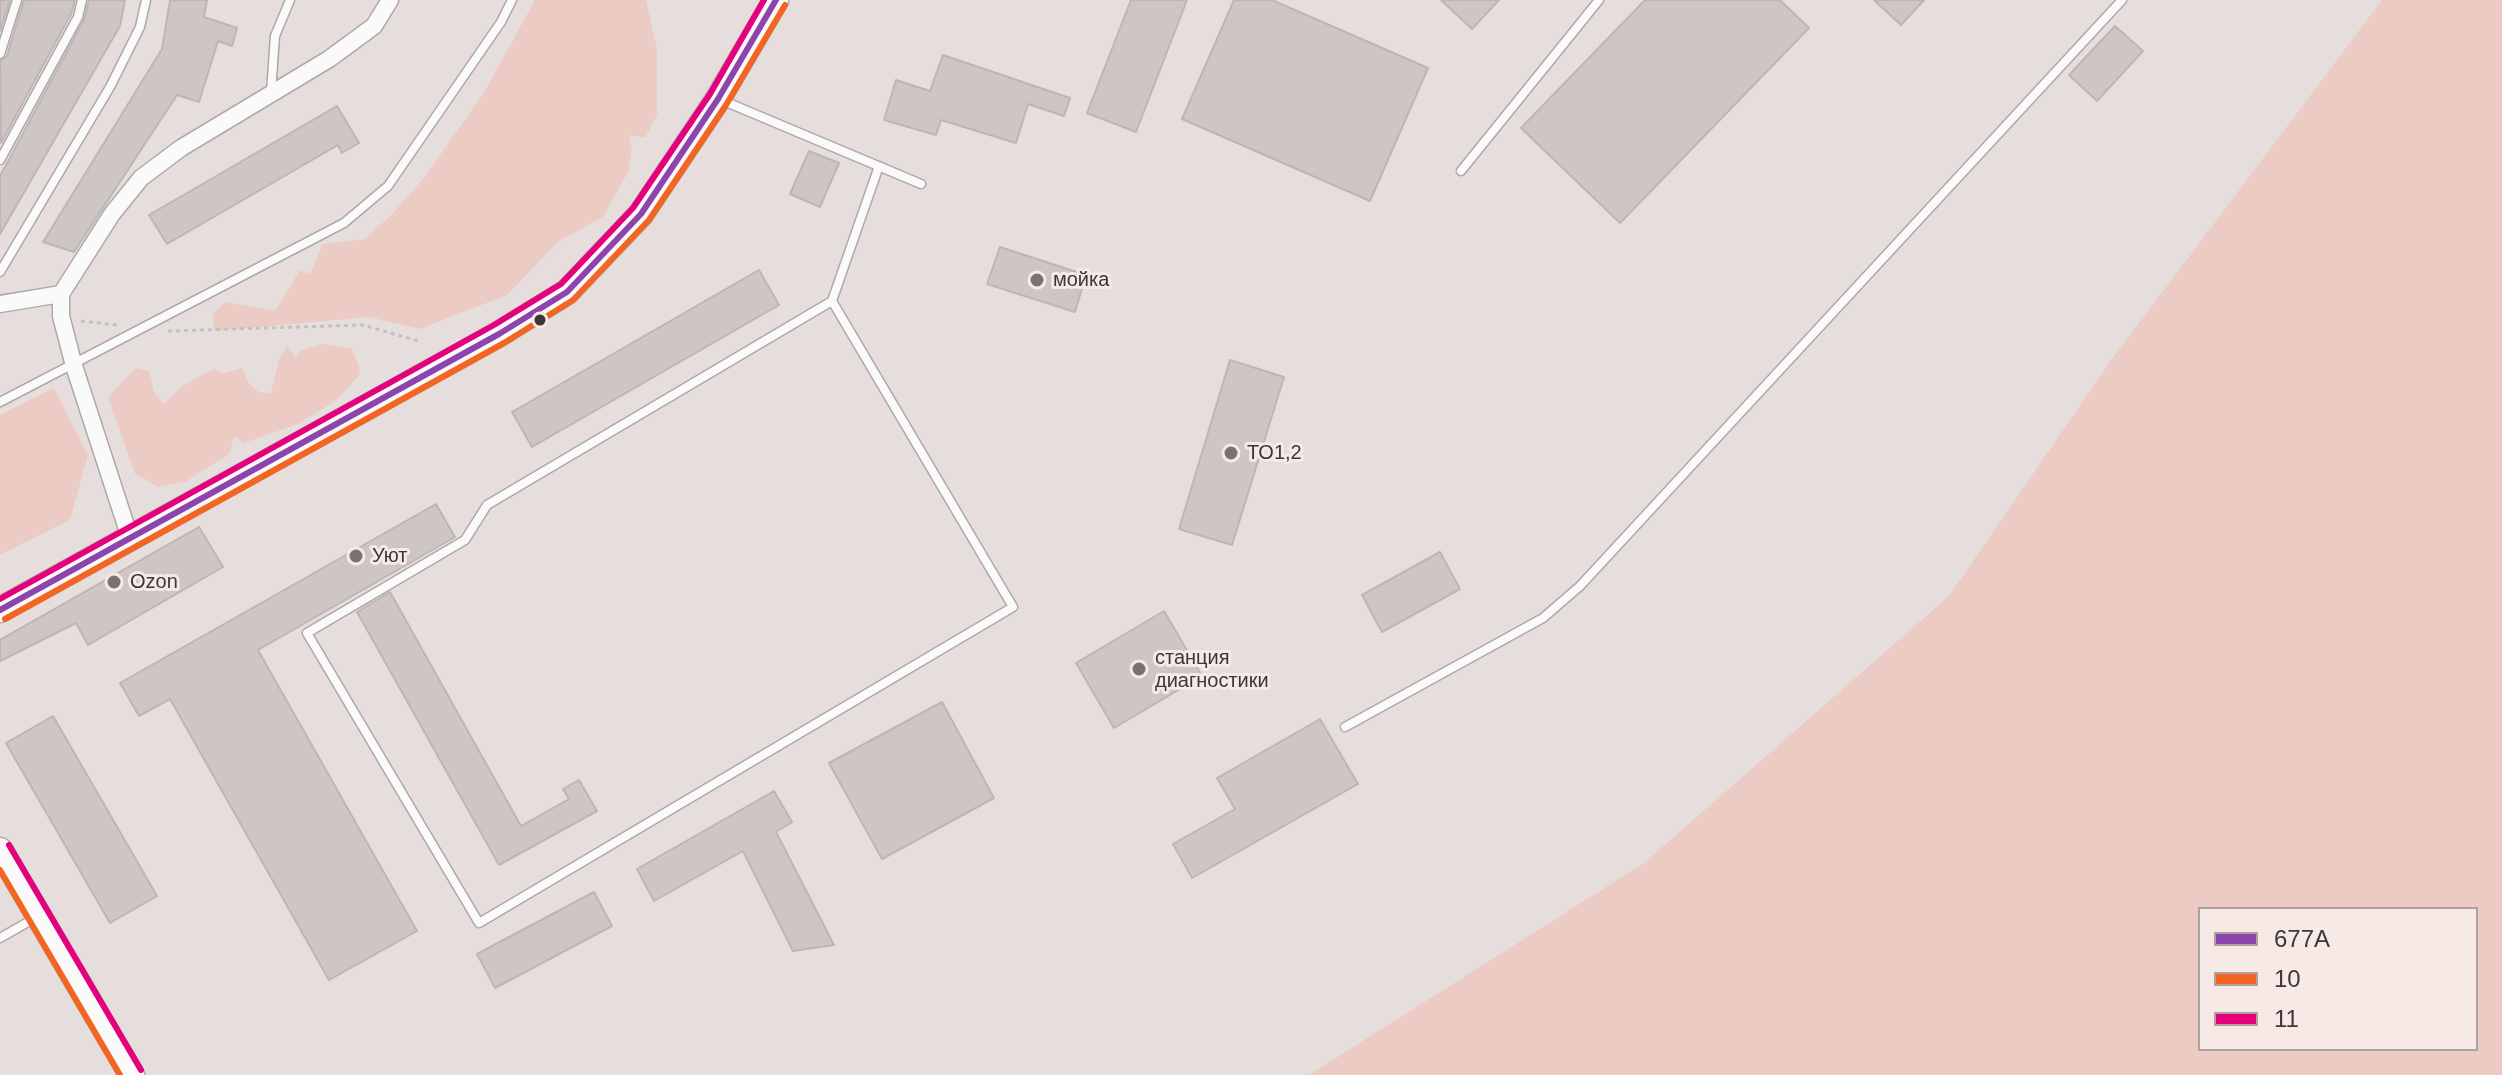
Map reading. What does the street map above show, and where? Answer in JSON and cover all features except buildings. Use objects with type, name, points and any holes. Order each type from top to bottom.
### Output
[{"type":"main road","points":[[0,610],[499,334],[567,292],[641,214],[718,99],[776,0]]},
{"type":"main road","points":[[0,850],[132,1075]]},
{"type":"street","points":[[130,538],[74,366],[61,316],[61,294],[112,214],[141,178],[181,148],[270,96],[374,26],[390,0]]},
{"type":"street","points":[[0,304],[61,294]]},
{"type":"lane","points":[[0,54],[17,0]]},
{"type":"lane","points":[[0,160],[78,17],[82,0]]},
{"type":"lane","points":[[0,272],[110,87],[140,27],[146,0]]},
{"type":"lane","points":[[270,96],[275,36],[290,0]]},
{"type":"lane","points":[[0,402],[344,223],[388,186],[501,22],[512,0]]},
{"type":"lane","points":[[1461,171],[1599,0]]},
{"type":"lane","points":[[1345,727],[1543,618],[1580,586],[2122,0]]},
{"type":"lane","points":[[718,99],[921,184]]},
{"type":"lane","points":[[832,301],[1013,607],[479,923],[307,633],[465,540],[487,505],[832,301],[879,166]]},
{"type":"lane","points":[[0,938],[40,916]]},
{"type":"path","points":[[61,316],[144,328],[202,332],[363,325],[418,341]]},
{"type":"shaded area","points":[[535,0],[646,0],[657,49],[657,115],[645,138],[629,135],[632,149],[628,172],[603,217],[559,241],[507,295],[420,329],[369,317],[214,331],[213,313],[226,302],[275,311],[300,270],[310,274],[323,244],[365,239],[391,215],[424,178],[485,91]]},
{"type":"shaded area","points":[[2382,0],[2502,0],[2502,1075],[1309,1075],[1644,863],[1949,596],[2107,366]]},
{"type":"shaded area","points":[[322,344],[351,348],[358,363],[360,374],[337,400],[298,424],[244,443],[234,436],[230,453],[187,481],[158,487],[135,474],[108,397],[136,368],[149,371],[154,392],[163,404],[184,385],[214,369],[222,374],[242,368],[249,384],[259,392],[271,393],[279,360],[287,345],[296,358],[300,351]]},
{"type":"shaded area","points":[[54,388],[88,455],[70,520],[0,555],[0,415]]},
{"type":"transit line","name":"11","points":[[0,599],[494,325],[561,284],[633,208],[710,94],[764,0]]},
{"type":"transit line","name":"677А","points":[[0,610],[499,334],[567,292],[641,214],[718,99],[776,0]]},
{"type":"transit line","name":"10","points":[[5,619],[504,343],[573,300],[649,220],[726,105],[785,5]]},
{"type":"transit line","name":"11","points":[[9,845],[141,1070]]},
{"type":"transit line","name":"10","points":[[0,870],[120,1075]]},
{"type":"place","name":"мойка","points":[[1037,280]]},
{"type":"place","name":"ТО1,2","points":[[1231,453]]},
{"type":"place","name":"Уют","points":[[356,556]]},
{"type":"place","name":"Ozon","points":[[114,582]]},
{"type":"place","name":"станция диагностики","points":[[1139,669]]}]
